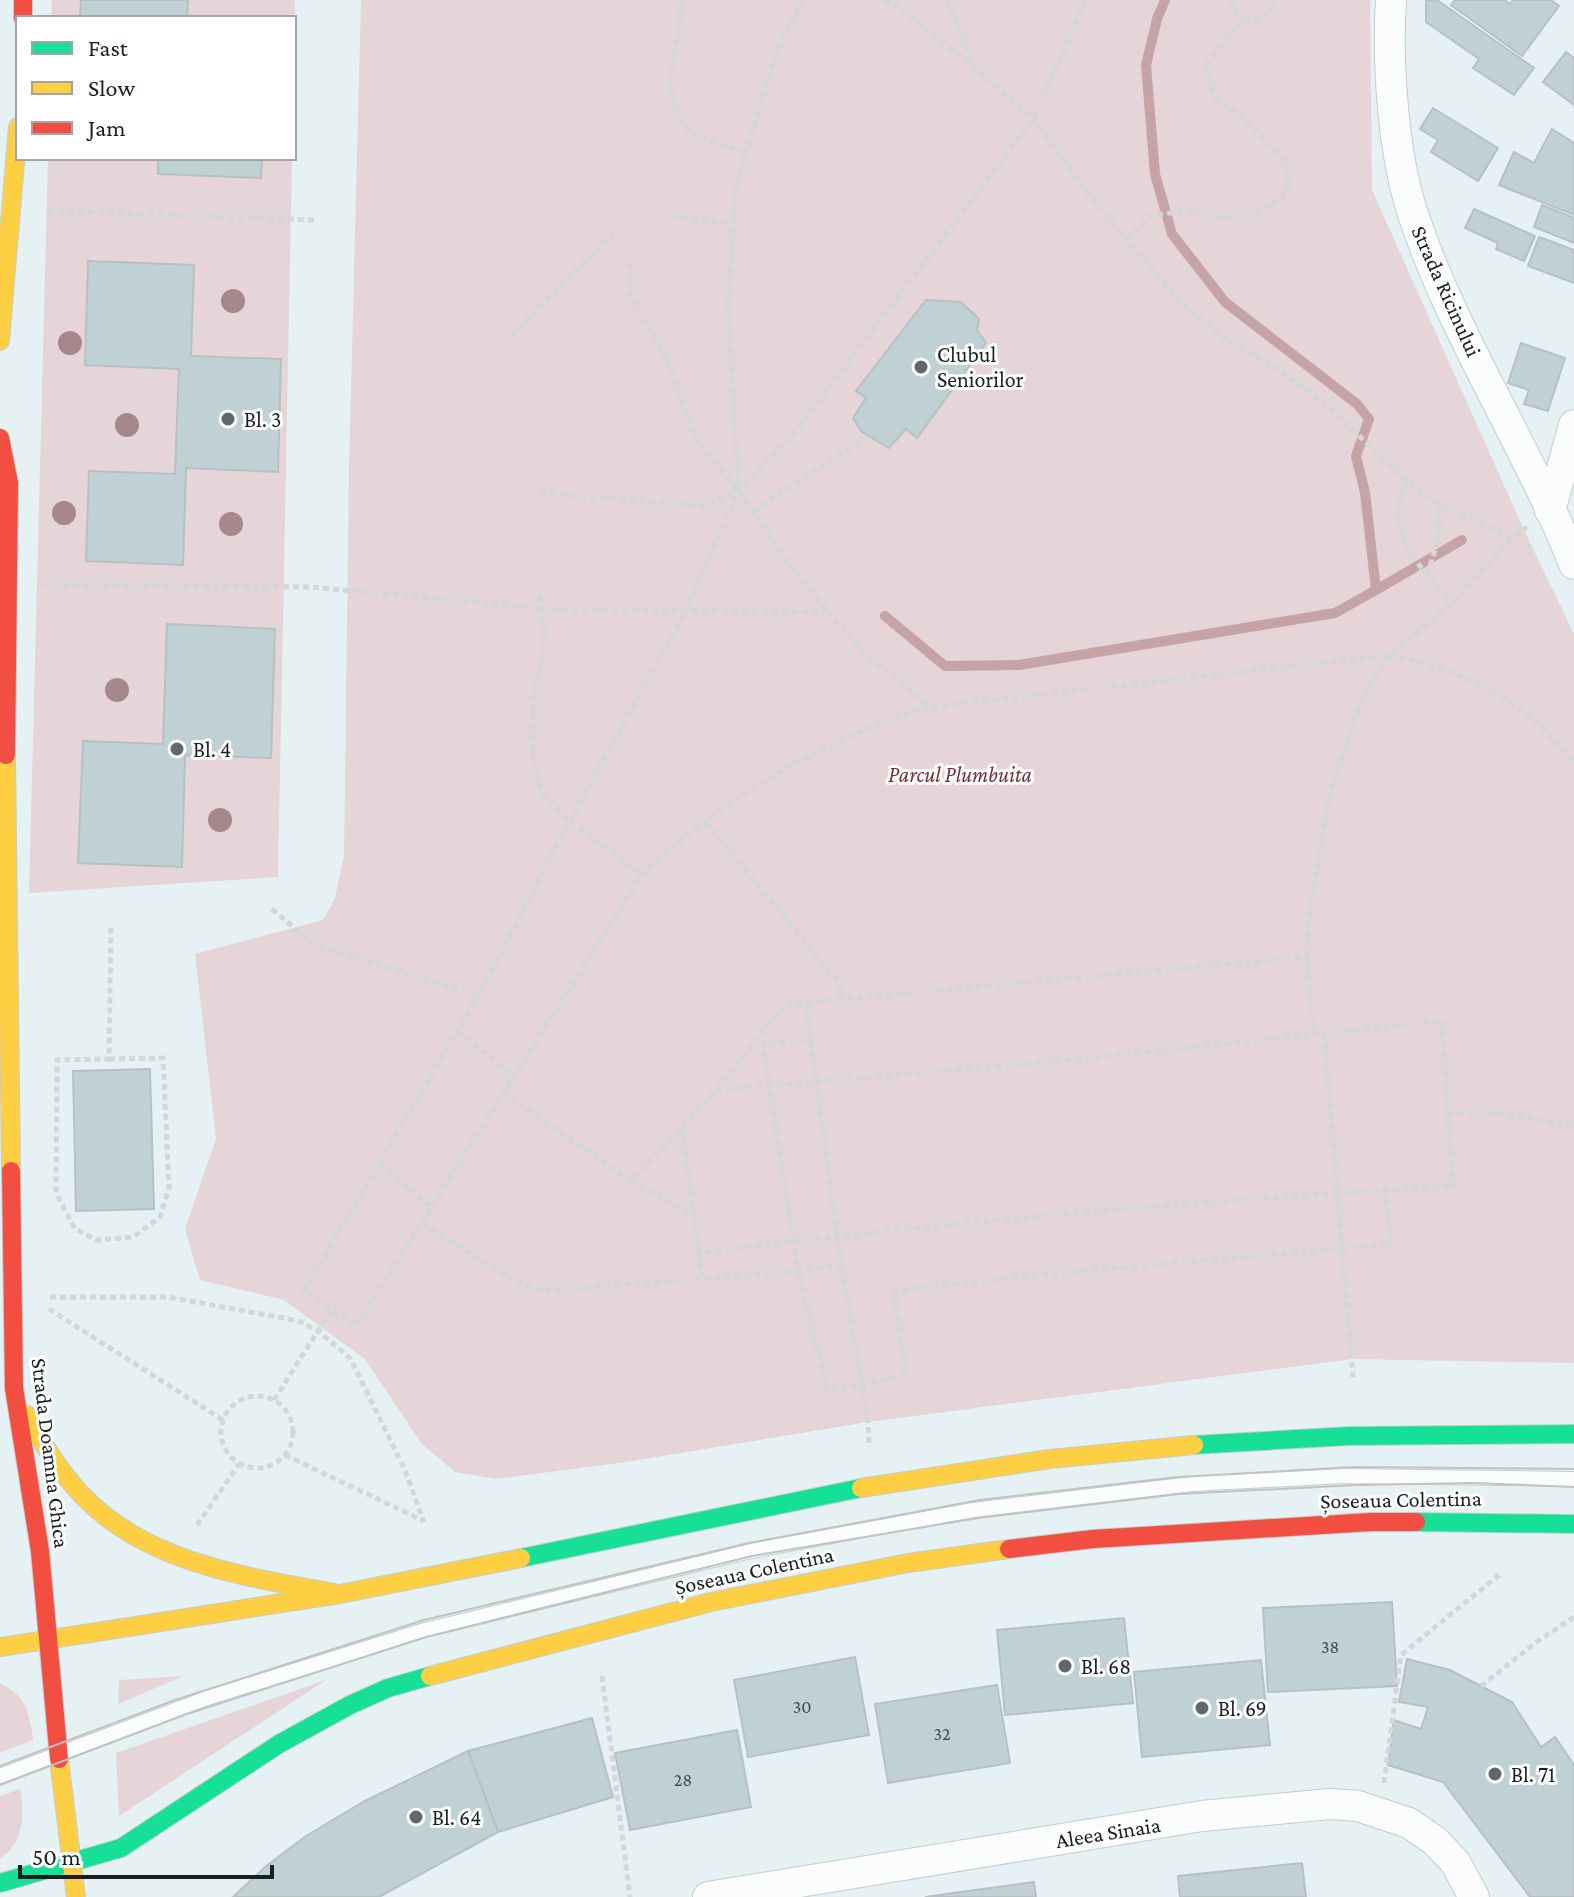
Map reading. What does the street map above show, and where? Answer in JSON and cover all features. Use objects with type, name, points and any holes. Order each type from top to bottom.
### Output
[{"type":"main road","points":[[0,341],[16,151]]},
{"type":"main road","name":"Strada Doamna Ghica","points":[[0,438],[9,483],[6,619],[6,1331],[40,1551],[76,1897]]},
{"type":"main road","points":[[14,1388],[52,1459],[107,1519],[149,1544],[183,1559],[233,1574],[339,1594]]},
{"type":"main road","points":[[0,1647],[339,1594],[867,1488],[988,1468],[1179,1447],[1357,1435],[1450,1432],[1574,1434]]},
{"type":"main road","name":"Șoseaua Colentina","points":[[0,1883],[121,1848],[279,1744],[388,1688],[494,1657],[711,1602],[908,1563],[1093,1539],[1371,1522],[1574,1524]]},
{"type":"street","name":"Strada Ricinului","points":[[1391,0],[1394,99],[1403,172],[1412,208],[1440,281],[1574,564]]},
{"type":"street","points":[[1550,511],[1574,425]]},
{"type":"street","name":"Aleea Sinaia","points":[[708,1897],[1202,1816],[1330,1804],[1358,1806],[1409,1823],[1435,1841],[1455,1862],[1474,1897]]},
{"type":"lane","points":[[0,1776],[207,1698],[425,1630],[751,1551],[973,1510],[1192,1484],[1344,1476],[1574,1479]]},
{"type":"path","points":[[681,0],[682,19],[674,57],[671,98],[689,132],[747,154]]},
{"type":"path","points":[[739,491],[728,309],[736,186],[776,53],[803,0]]},
{"type":"path","points":[[884,0],[898,7],[976,69],[1033,119],[1090,196],[1178,300],[1228,341],[1273,366],[1322,401],[1406,480],[1439,504],[1512,538]]},
{"type":"path","points":[[947,0],[976,69]]},
{"type":"path","points":[[1086,0],[1033,119],[797,430],[739,491],[685,612],[478,996],[304,1291],[357,1325],[642,874],[672,846],[768,778],[818,750],[883,721],[930,707],[1391,655],[1463,677],[1509,701],[1531,718],[1574,762]]},
{"type":"path","points":[[1231,0],[1244,20],[1261,20],[1274,7],[1273,0]]},
{"type":"path","points":[[1127,239],[1149,216],[1183,211],[1220,218],[1253,216],[1283,196],[1289,183],[1287,163],[1241,115],[1215,98],[1205,65],[1244,20]]},
{"type":"path","points":[[47,211],[314,220]]},
{"type":"path","points":[[662,215],[732,224]]},
{"type":"path","points":[[511,336],[613,234]]},
{"type":"path","points":[[630,262],[629,293],[666,358],[696,439],[739,491],[797,575],[866,655],[930,707]]},
{"type":"path","points":[[753,511],[869,436]]},
{"type":"path","points":[[1406,480],[1397,515],[1407,550],[1451,604]]},
{"type":"path","points":[[540,493],[705,506],[739,491]]},
{"type":"path","points":[[1427,575],[1439,538],[1439,504]]},
{"type":"path","points":[[1314,1034],[1307,957],[1308,922],[1330,793],[1359,706],[1374,677],[1391,655],[1451,604],[1512,538],[1550,511]]},
{"type":"path","points":[[37,585],[310,587],[541,607],[685,612],[829,612]]},
{"type":"path","points":[[539,596],[545,632],[542,662],[533,697],[533,759],[544,795],[570,821],[642,874]]},
{"type":"path","points":[[706,822],[840,984],[842,1000]]},
{"type":"path","points":[[272,909],[313,944],[478,996]]},
{"type":"path","points":[[109,1059],[111,926]]},
{"type":"path","points":[[630,1181],[716,1090],[785,1004],[811,1005],[821,1001],[1307,957]]},
{"type":"path","points":[[811,1005],[807,1013],[869,1443]]},
{"type":"path","points":[[699,1253],[837,1236],[1453,1186],[1442,1021],[1061,1061],[716,1090]]},
{"type":"path","points":[[458,1031],[512,1076]]},
{"type":"path","points":[[1324,1033],[1353,1377]]},
{"type":"path","points":[[811,1039],[763,1044],[798,1271],[827,1389],[906,1375],[894,1291],[1027,1276],[1391,1244],[1385,1190]]},
{"type":"path","points":[[163,1058],[169,1188],[160,1217],[133,1237],[97,1240],[75,1229],[56,1193],[57,1060],[109,1059],[163,1058]]},
{"type":"path","points":[[503,1092],[630,1181],[694,1215]]},
{"type":"path","points":[[1448,1114],[1485,1112],[1574,1125]]},
{"type":"path","points":[[682,1128],[702,1278]]},
{"type":"path","points":[[380,1164],[433,1208]]},
{"type":"path","points":[[423,1224],[517,1282],[543,1291],[842,1265]]},
{"type":"path","points":[[46,1298],[167,1297],[284,1318],[318,1331],[350,1358],[404,1468],[424,1522],[285,1455]]},
{"type":"path","points":[[44,1306],[223,1420]]},
{"type":"path","points":[[274,1400],[332,1309]]},
{"type":"path","points":[[262,1395],[274,1400],[283,1406],[293,1424],[291,1446],[285,1455],[269,1466],[248,1467],[239,1463],[223,1445],[223,1420],[238,1401],[250,1396],[262,1395]]},
{"type":"path","points":[[189,1535],[239,1463]]},
{"type":"path","points":[[1380,1812],[1401,1655],[1499,1575]]},
{"type":"path","points":[[1481,1686],[1574,1617]]},
{"type":"path","points":[[602,1676],[630,1897]]},
{"type":"green space","points":[[52,0],[295,0],[295,16],[51,16]]},
{"type":"green space","name":"Parcul Plumbuita","points":[[361,0],[1370,0],[1372,190],[1524,530],[1574,634],[1574,1363],[1353,1359],[868,1422],[626,1462],[496,1479],[455,1472],[422,1444],[365,1359],[284,1300],[200,1280],[185,1229],[216,1139],[195,954],[323,920],[335,898],[344,856],[349,468]]},
{"type":"green space","points":[[48,160],[292,160],[278,877],[29,893]]},
{"type":"green space","points":[[184,1676],[118,1704],[119,1680]]},
{"type":"green space","points":[[326,1680],[119,1816],[116,1753]]},
{"type":"green space","points":[[0,1683],[16,1694],[25,1706],[33,1740],[0,1753]]},
{"type":"green space","points":[[20,1789],[21,1827],[14,1845],[0,1858],[0,1796]]},
{"type":"building","points":[[81,0],[188,0],[187,16],[80,16]]},
{"type":"building","points":[[1426,0],[1437,0],[1534,68],[1514,95],[1473,68],[1479,59],[1426,22]]},
{"type":"building","points":[[1455,0],[1505,0],[1510,4],[1513,0],[1551,0],[1559,6],[1522,56],[1451,5]]},
{"type":"building","points":[[1566,52],[1574,58],[1574,105],[1543,82]]},
{"type":"building","points":[[1433,108],[1498,148],[1478,181],[1431,152],[1438,140],[1420,129]]},
{"type":"building","points":[[1552,129],[1574,143],[1574,215],[1499,185],[1514,152],[1534,163]]},
{"type":"building","points":[[158,160],[262,160],[261,178],[158,174]]},
{"type":"building","points":[[1542,205],[1574,218],[1574,243],[1534,227]]},
{"type":"building","points":[[1474,209],[1535,236],[1524,261],[1496,249],[1498,243],[1465,228]]},
{"type":"building","points":[[1539,237],[1574,250],[1574,283],[1528,266]]},
{"type":"building","name":"Bl. 3","points":[[88,261],[194,265],[191,356],[281,359],[278,472],[186,468],[183,565],[86,561],[89,471],[175,474],[179,369],[85,365]]},
{"type":"building","name":"Clubul Seniorilor","points":[[926,300],[961,302],[979,319],[977,330],[986,343],[917,438],[906,429],[889,448],[862,432],[853,418],[866,398],[856,391]]},
{"type":"building","points":[[1521,343],[1565,358],[1548,411],[1524,404],[1529,390],[1508,383]]},
{"type":"building","name":"Bl. 4","points":[[167,624],[275,629],[271,758],[185,755],[182,867],[78,863],[83,741],[163,744]]},
{"type":"building","points":[[150,1069],[154,1209],[76,1211],[73,1071]]},
{"type":"building","points":[[1392,1602],[1397,1686],[1268,1692],[1263,1608]]},
{"type":"building","name":"Bl. 68","points":[[1124,1618],[1133,1703],[1005,1715],[997,1630]]},
{"type":"building","points":[[855,1657],[869,1735],[748,1757],[734,1680]]},
{"type":"building","name":"Bl. 71","points":[[1407,1659],[1450,1670],[1512,1702],[1541,1747],[1555,1737],[1574,1765],[1574,1897],[1530,1897],[1443,1782],[1388,1765],[1394,1720],[1421,1729],[1428,1707],[1399,1702]]},
{"type":"building","name":"Bl. 69","points":[[1261,1660],[1270,1745],[1142,1757],[1134,1672]]},
{"type":"building","points":[[997,1685],[1010,1763],[888,1783],[875,1704]]},
{"type":"building","name":"Bl. 64","points":[[592,1718],[613,1797],[498,1832],[468,1751]]},
{"type":"building","points":[[737,1730],[751,1807],[630,1830],[615,1753]]},
{"type":"building","name":"Bl. 64","points":[[468,1751],[498,1832],[379,1897],[233,1897],[265,1867],[306,1836],[365,1801]]},
{"type":"building","points":[[1302,1863],[1306,1897],[1180,1897],[1178,1876]]},
{"type":"building","points":[[1034,1882],[1036,1897],[925,1897],[975,1890]]},
{"type":"waterway","points":[[885,616],[945,666],[1019,665],[1335,613],[1376,590],[1365,493],[1356,456],[1369,419],[1357,404],[1225,302],[1172,234],[1155,174],[1146,65],[1165,0]]},
{"type":"waterway","points":[[1376,590],[1462,540]]},
{"type":"tram line","points":[[0,1766],[175,1700],[424,1620],[749,1543],[980,1500],[1178,1477],[1354,1467],[1574,1469]]},
{"type":"tram line","points":[[0,1785],[184,1715],[426,1637],[752,1556],[978,1518],[1179,1494],[1357,1485],[1472,1483],[1574,1487]]},
{"type":"traffic: fast","points":[[1194,1445],[1349,1436],[1574,1434]]},
{"type":"traffic: fast","points":[[521,1558],[861,1488]]},
{"type":"traffic: fast","points":[[1416,1522],[1574,1524]]},
{"type":"traffic: fast","points":[[0,1883],[121,1848],[279,1744],[350,1705],[388,1688],[430,1676]]},
{"type":"traffic: slow","points":[[0,341],[16,151]]},
{"type":"traffic: slow","points":[[6,755],[11,1171]]},
{"type":"traffic: slow","points":[[27,1415],[52,1457],[82,1495],[136,1537],[199,1564],[334,1593]]},
{"type":"traffic: slow","points":[[861,1488],[1050,1459],[1194,1445]]},
{"type":"traffic: slow","points":[[430,1676],[711,1602],[908,1563],[1009,1549]]},
{"type":"traffic: slow","points":[[0,1647],[340,1594],[521,1558]]},
{"type":"traffic: slow","points":[[59,1759],[76,1897]]},
{"type":"traffic: jam","points":[[23,0],[23,16]]},
{"type":"traffic: jam","points":[[0,438],[9,483],[6,755]]},
{"type":"traffic: jam","points":[[11,1171],[14,1388],[40,1551],[59,1759]]},
{"type":"traffic: jam","points":[[1009,1549],[1093,1539],[1416,1522]]},
{"type":"place","name":"Clubul Seniorilor","points":[[921,367]]},
{"type":"place","name":"Bl. 3","points":[[228,419]]},
{"type":"place","name":"Bl. 4","points":[[177,749]]},
{"type":"place","name":"Bl. 68","points":[[1065,1666]]},
{"type":"place","name":"Bl. 69","points":[[1202,1708]]},
{"type":"place","name":"Bl. 71","points":[[1495,1774]]},
{"type":"place","name":"Bl. 64","points":[[416,1817]]}]
